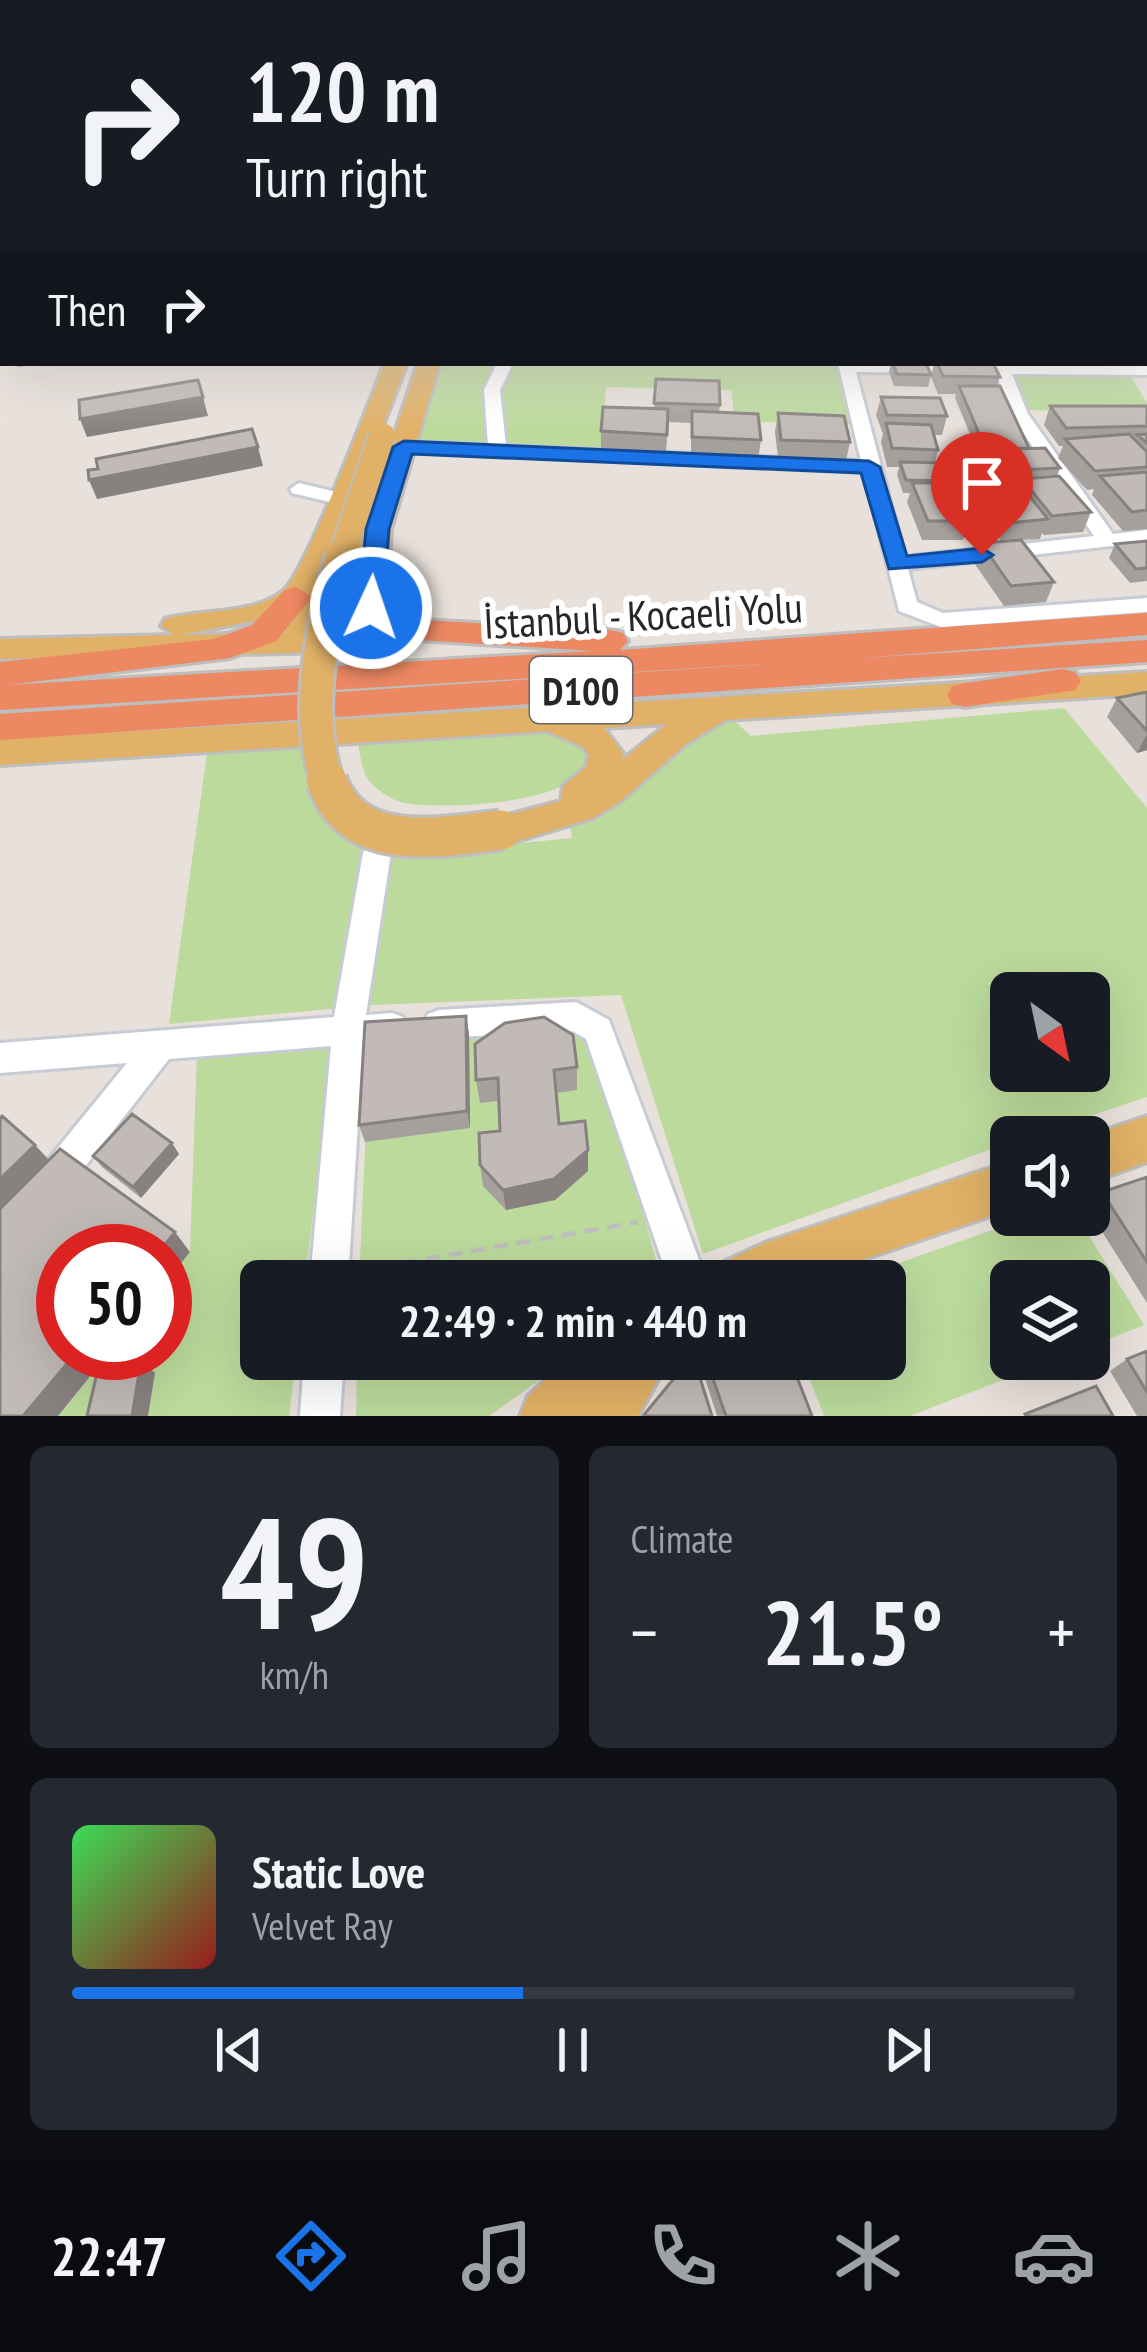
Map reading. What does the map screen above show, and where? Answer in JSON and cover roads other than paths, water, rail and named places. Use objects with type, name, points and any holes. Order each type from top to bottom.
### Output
[{"type":"highway","points":[[374,593],[391,620],[415,632],[842,648]]},
{"type":"highway","points":[[0,676],[196,653],[248,641],[276,622],[296,597]]},
{"type":"highway","name":"İstanbul - Kocaeli Yolu","points":[[0,698],[842,648],[1147,624]]},
{"type":"highway","points":[[0,676],[652,642]]},
{"type":"highway","name":"D100","points":[[0,727],[1147,651]]},
{"type":"highway","points":[[965,695],[1147,670]]},
{"type":"main road","points":[[324,642],[296,624],[296,597],[342,499],[395,366]]},
{"type":"main road","points":[[0,649],[324,642],[361,628],[374,593],[377,529],[405,366]]},
{"type":"main road","points":[[417,366],[360,531],[349,581],[338,675],[339,751],[349,787],[374,812],[392,819],[458,820],[553,806],[590,786],[603,773],[607,753],[594,736],[568,723],[545,720]]},
{"type":"main road","points":[[428,366],[393,440],[360,489],[334,580],[317,721],[323,772],[339,808],[364,827],[406,837],[501,830],[573,813],[622,782],[677,730],[730,706]]},
{"type":"main road","points":[[39,646],[260,613],[296,597]]},
{"type":"main road","points":[[0,752],[1147,683]]},
{"type":"main road","points":[[1110,1152],[1147,1139]]},
{"type":"main road","points":[[788,1260],[990,1192]]},
{"type":"main road","points":[[548,1416],[585,1380]]},
{"type":"main road","points":[[607,1416],[629,1380]]},
{"type":"street","points":[[496,452],[492,390],[504,366]]},
{"type":"street","points":[[846,366],[907,605],[929,619],[1147,605]]},
{"type":"street","points":[[1001,366],[1019,414],[1108,542]]},
{"type":"street","points":[[1046,366],[1137,368],[1147,389]]},
{"type":"street","points":[[1019,414],[1040,415]]},
{"type":"street","points":[[393,440],[496,452],[869,467]]},
{"type":"street","points":[[299,489],[342,499]]},
{"type":"street","points":[[897,564],[1147,536]]},
{"type":"street","points":[[330,1260],[349,1029],[376,853]]},
{"type":"street","points":[[0,1058],[576,1016],[588,1020],[606,1042],[680,1260]]},
{"type":"street","points":[[33,1201],[66,1168],[161,1045]]},
{"type":"street","points":[[320,1416],[323,1380]]}]
